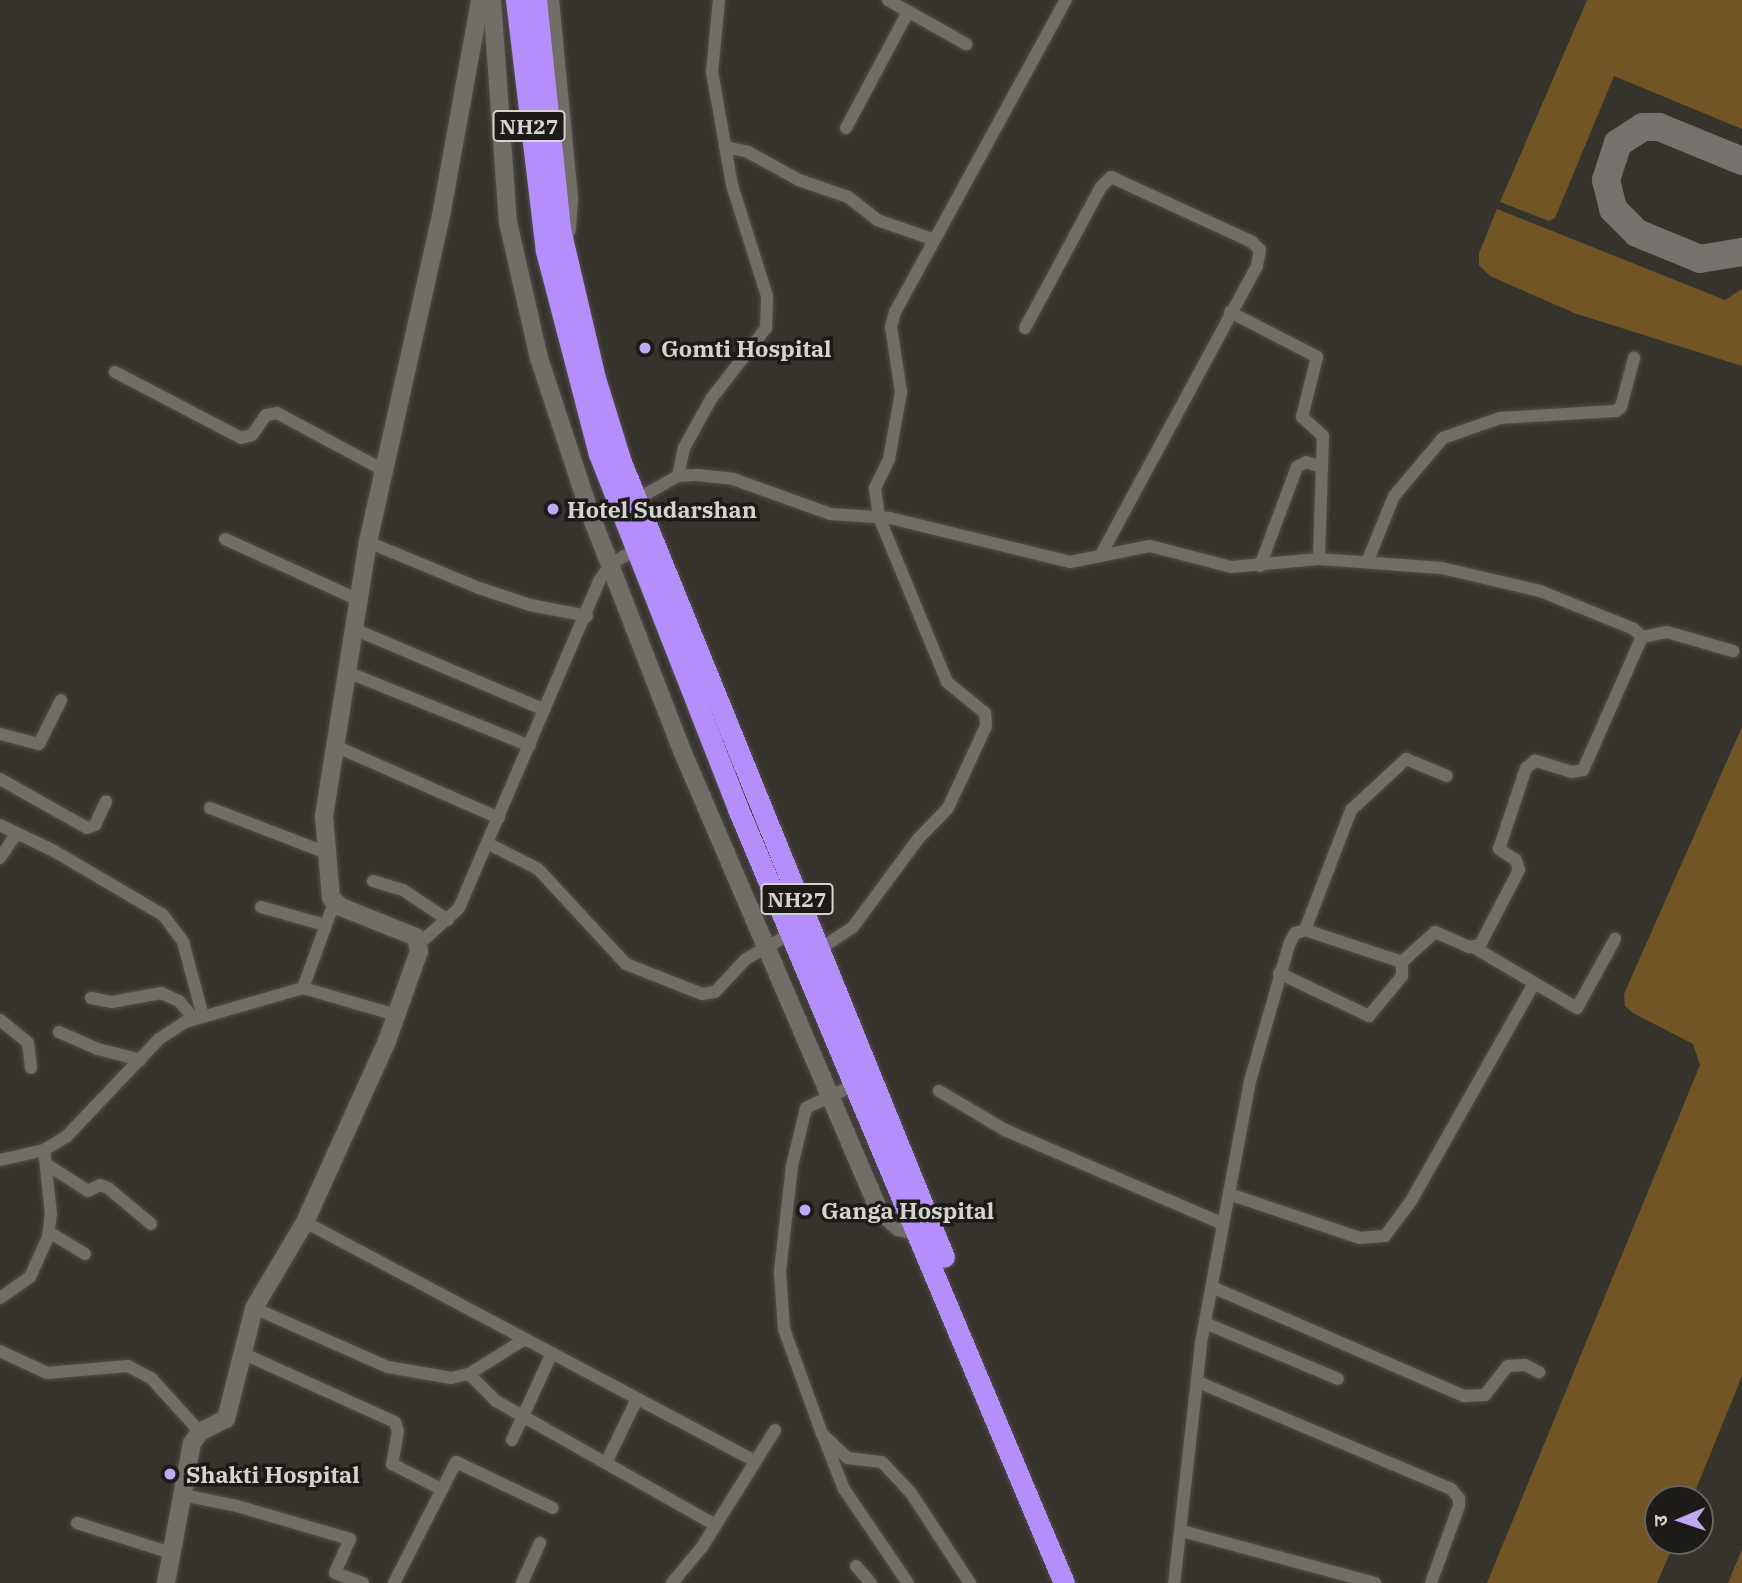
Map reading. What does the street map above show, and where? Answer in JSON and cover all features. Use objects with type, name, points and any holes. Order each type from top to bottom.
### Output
[{"type":"highway","name":"NH27","points":[[516,0],[577,380],[627,505],[818,950],[1076,1583]]},
{"type":"highway","name":"NH27","points":[[537,0],[556,203],[556,252]]},
{"type":"highway","name":"NH27","points":[[627,505],[633,551],[1064,1583]]},
{"type":"street","points":[[420,943],[410,934],[334,903],[328,892],[324,816],[368,542],[442,211],[480,0]]},
{"type":"street","points":[[492,0],[509,222],[539,358],[626,607],[828,1098],[878,1209],[899,1227],[917,1231]]},
{"type":"street","points":[[550,0],[569,199],[556,252]]},
{"type":"street","points":[[678,476],[684,448],[712,398],[766,328],[767,296],[732,185],[711,62],[719,0]]},
{"type":"street","points":[[888,0],[966,44]]},
{"type":"street","points":[[818,950],[853,927],[918,839],[948,808],[987,718],[947,682],[879,517],[875,488],[889,459],[901,392],[892,318],[1066,0]]},
{"type":"street","points":[[846,128],[908,12]]},
{"type":"street","points":[[726,147],[848,197],[877,220],[935,240]]},
{"type":"street","points":[[1025,328],[1101,187],[1111,177],[1257,246],[1261,257],[1100,556]]},
{"type":"street","points":[[1230,312],[1317,357],[1303,417],[1323,436],[1319,559]]},
{"type":"street","points":[[1368,560],[1394,496],[1443,438],[1500,418],[1616,411],[1621,408],[1634,358]]},
{"type":"street","points":[[115,372],[242,438],[252,435],[266,415],[277,413],[385,471]]},
{"type":"street","points":[[1260,566],[1297,467],[1306,462],[1321,467]]},
{"type":"street","points":[[627,505],[678,476],[733,479],[831,514],[879,517],[1070,562],[1150,546],[1222,566],[1260,566],[1319,559],[1368,560],[1442,568],[1519,585],[1634,629],[1642,637]]},
{"type":"street","points":[[225,539],[359,600]]},
{"type":"street","points":[[368,542],[479,588],[539,607],[587,616]]},
{"type":"street","points":[[166,1583],[192,1443],[200,1432],[226,1419],[254,1308],[304,1222],[396,1015],[420,943],[458,908],[587,616],[599,581],[611,564],[633,551]]},
{"type":"street","points":[[354,629],[545,710]]},
{"type":"street","points":[[1642,637],[1667,632],[1733,651]]},
{"type":"street","points":[[1475,948],[1519,870],[1516,860],[1499,849],[1525,768],[1535,761],[1572,772],[1583,770],[1642,637]]},
{"type":"street","points":[[347,672],[530,746]]},
{"type":"street","points":[[0,734],[39,744],[61,700]]},
{"type":"street","points":[[335,746],[499,818]]},
{"type":"street","points":[[1305,930],[1351,810],[1406,759],[1447,776]]},
{"type":"street","points":[[2,784],[87,828],[94,825],[106,801]]},
{"type":"street","points":[[210,808],[324,852]]},
{"type":"street","points":[[0,825],[163,915],[183,942],[198,1018]]},
{"type":"street","points":[[0,858],[17,833]]},
{"type":"street","points":[[487,843],[538,869],[626,964],[702,994],[715,992],[741,964],[792,933]]},
{"type":"street","points":[[373,881],[403,890],[448,920]]},
{"type":"street","points":[[303,988],[334,903]]},
{"type":"street","points":[[261,907],[326,925]]},
{"type":"street","points":[[1174,1583],[1205,1323],[1250,1081],[1279,973],[1295,933],[1305,930],[1402,962]]},
{"type":"street","points":[[1279,973],[1369,1016],[1402,975],[1402,962],[1435,932],[1475,948],[1571,1008],[1581,1006],[1615,939]]},
{"type":"street","points":[[1229,1194],[1360,1238],[1385,1236],[1411,1201],[1534,985]]},
{"type":"street","points":[[0,1160],[45,1157],[74,1131],[168,1032],[198,1018],[303,988],[396,1015]]},
{"type":"street","points":[[91,998],[112,1002],[161,993],[179,1001],[198,1018]]},
{"type":"street","points":[[0,1020],[28,1043],[32,1068]]},
{"type":"street","points":[[59,1032],[98,1049],[141,1060]]},
{"type":"street","points":[[856,1084],[806,1108],[792,1166],[780,1272],[785,1329],[844,1489],[908,1583]]},
{"type":"street","points":[[939,1091],[1005,1130],[1223,1224]]},
{"type":"street","points":[[45,1157],[88,1191],[100,1185],[108,1188],[151,1224]]},
{"type":"street","points":[[0,1298],[30,1277],[49,1232],[45,1157]]},
{"type":"street","points":[[304,1222],[753,1460]]},
{"type":"street","points":[[49,1232],[85,1254]]},
{"type":"street","points":[[1212,1287],[1464,1396],[1485,1395],[1507,1366],[1525,1365],[1539,1372]]},
{"type":"street","points":[[254,1308],[388,1367],[451,1378],[469,1374],[525,1339]]},
{"type":"street","points":[[1205,1323],[1338,1379]]},
{"type":"street","points":[[0,1352],[47,1373],[128,1366],[151,1378],[200,1432]]},
{"type":"street","points":[[242,1353],[395,1422],[398,1431],[392,1464],[441,1489]]},
{"type":"street","points":[[512,1440],[552,1353]]},
{"type":"street","points":[[469,1374],[496,1401],[715,1525]]},
{"type":"street","points":[[1198,1382],[1451,1489],[1459,1497],[1459,1506],[1431,1583]]},
{"type":"street","points":[[606,1463],[638,1399]]},
{"type":"street","points":[[672,1583],[715,1525],[753,1460],[775,1430]]},
{"type":"street","points":[[822,1434],[848,1458],[882,1462],[911,1493],[970,1583]]},
{"type":"street","points":[[394,1583],[456,1462],[553,1508]]},
{"type":"street","points":[[182,1495],[350,1539],[333,1578],[363,1583]]},
{"type":"street","points":[[78,1523],[171,1553]]},
{"type":"street","points":[[1182,1531],[1375,1583]]},
{"type":"street","points":[[522,1583],[540,1544]]},
{"type":"street","points":[[856,1566],[871,1583]]},
{"type":"shaded area","points":[[1587,0],[1742,0],[1742,129],[1614,76],[1555,218],[1549,221],[1500,202]]},
{"type":"shaded area","points":[[1497,209],[1725,300],[1742,289],[1742,366],[1574,313],[1490,276],[1479,265],[1479,253]]},
{"type":"shaded area","points":[[1742,727],[1742,1376],[1698,1485],[1644,1485],[1644,1555],[1669,1555],[1657,1583],[1487,1583],[1700,1065],[1693,1044],[1633,1013],[1625,1006],[1624,994]]},
{"type":"shaded area","points":[[1742,1549],[1742,1583],[1728,1583]]},
{"type":"taxiway","points":[[1742,161],[1659,127],[1643,127],[1618,143],[1606,180],[1613,209],[1637,233],[1700,259],[1742,252]]},
{"type":"place","name":"Gomti Hospital","points":[[645,348]]},
{"type":"place","name":"Hotel Sudarshan","points":[[553,509]]},
{"type":"place","name":"Ganga Hospital","points":[[805,1210]]},
{"type":"place","name":"Shakti Hospital","points":[[170,1474]]}]
